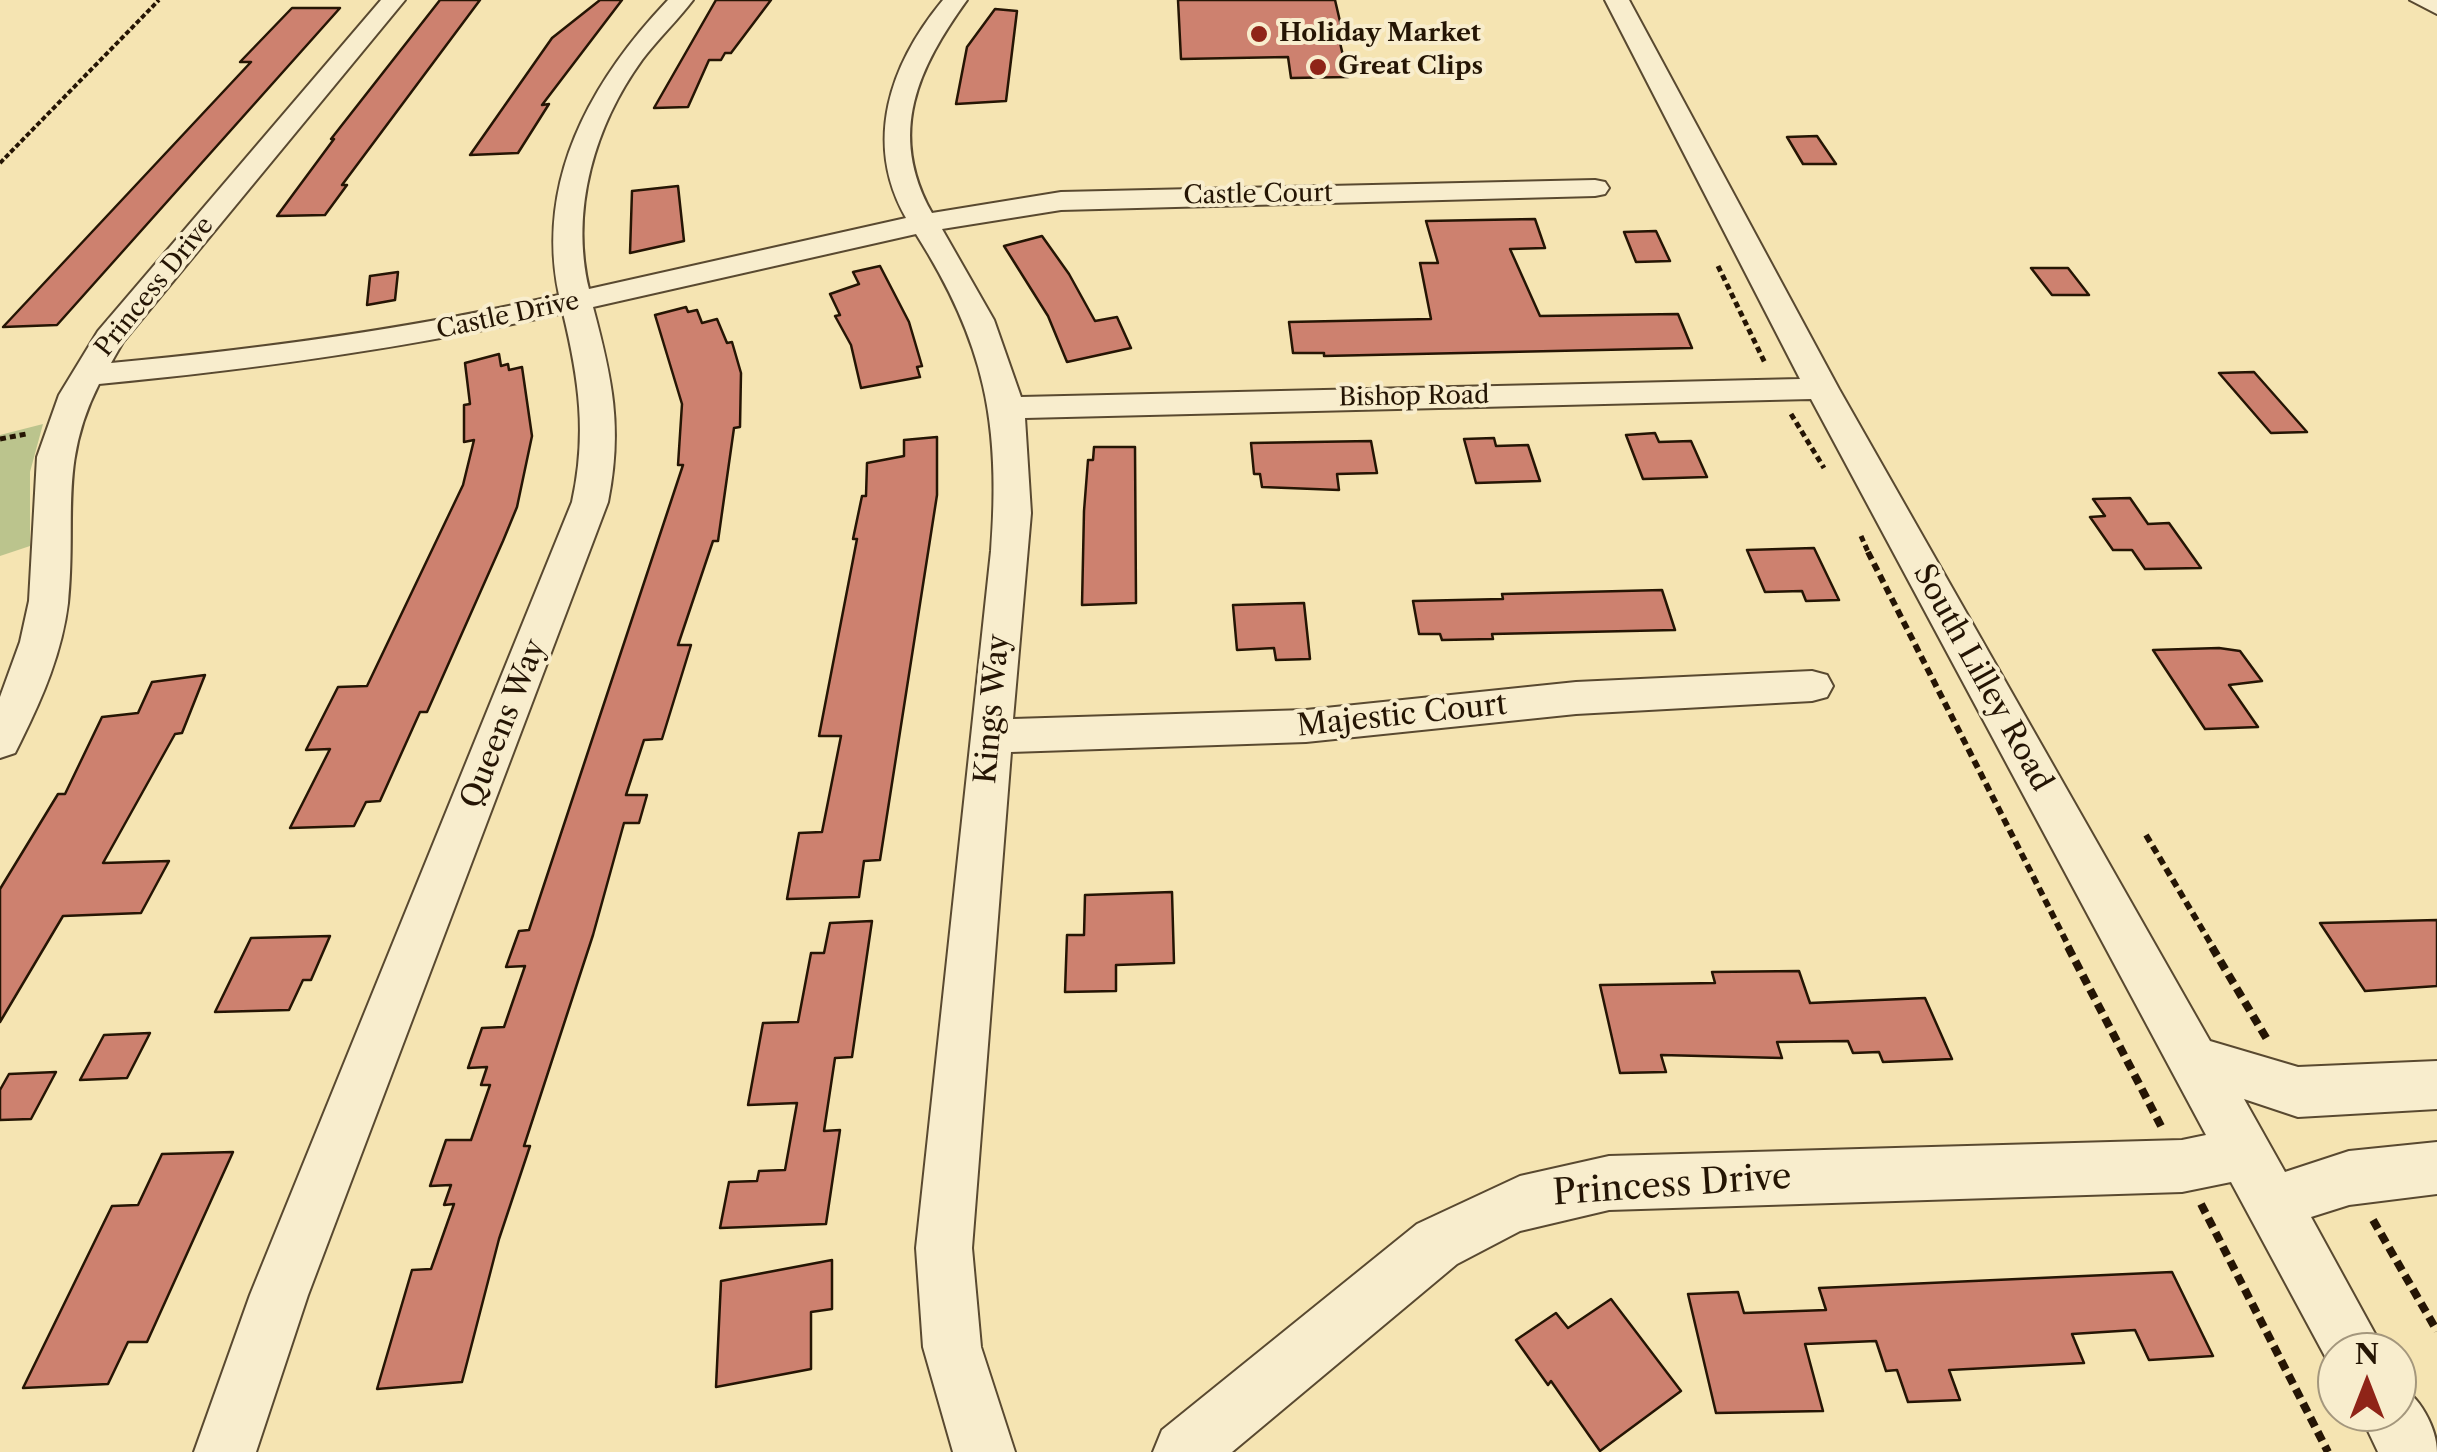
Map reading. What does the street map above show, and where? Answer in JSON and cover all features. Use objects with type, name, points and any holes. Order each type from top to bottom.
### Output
[{"type":"street","name":"Princess Drive","points":[[0,741],[38,654],[47,610],[48,510],[55,453],[68,409],[110,338],[393,0]]},
{"type":"street","name":"Queens Way","points":[[225,1452],[279,1296],[590,502],[599,470],[602,405],[566,237],[577,161],[595,117],[632,56],[681,0]]},
{"type":"street","name":"Kings Way","points":[[955,0],[923,41],[911,67],[898,122],[899,168],[924,223],[975,312],[994,358],[1006,408],[1010,500],[944,1248],[952,1347],[975,1433],[984,1452]]},
{"type":"street","name":"South Lilley Road","points":[[1616,0],[1822,388],[2344,1332]]},
{"type":"street","points":[[2422,0],[2437,7]]},
{"type":"street","name":"Castle Court","points":[[924,223],[1008,207],[1086,199],[1594,188]]},
{"type":"street","name":"Castle Drive","points":[[86,376],[336,349],[578,302],[924,223]]},
{"type":"street","name":"Bishop Road","points":[[1006,408],[1822,388]]},
{"type":"street","name":"Majestic Court","points":[[991,736],[1306,726],[1576,698],[1812,686]]},
{"type":"street","points":[[2192,1059],[2298,1092],[2437,1086]]},
{"type":"street","name":"Princess Drive","points":[[1184,1452],[1437,1244],[1482,1216],[1531,1196],[1610,1183],[2182,1166],[2244,1153]]},
{"type":"street","points":[[2272,1203],[2349,1178],[2437,1168]]},
{"type":"path","points":[[0,163],[160,0]]},
{"type":"path","points":[[1716,262],[1777,388],[1826,472]]},
{"type":"path","points":[[0,438],[26,434]]},
{"type":"path","points":[[1854,522],[1895,611],[2328,1452]]},
{"type":"green space","points":[[43,424],[30,472],[30,546],[0,556],[0,435]]},
{"type":"building","points":[[440,0],[480,0],[342,185],[347,185],[325,215],[277,216],[331,139]]},
{"type":"building","points":[[600,0],[622,0],[542,105],[549,104],[518,153],[470,155],[552,38]]},
{"type":"building","points":[[716,0],[771,0],[731,53],[725,53],[721,60],[709,60],[688,107],[654,108]]},
{"type":"building","name":"Holiday Market","points":[[1178,0],[1335,0],[1342,30],[1337,30],[1348,77],[1291,78],[1288,57],[1181,59]]},
{"type":"building","points":[[292,8],[340,8],[57,325],[3,327],[251,62],[240,62]]},
{"type":"building","points":[[995,9],[1017,11],[1006,101],[956,104],[967,47]]},
{"type":"building","points":[[1817,136],[1836,164],[1803,164],[1787,137]]},
{"type":"building","points":[[678,186],[684,241],[630,253],[632,191]]},
{"type":"building","points":[[1535,219],[1545,248],[1510,249],[1540,316],[1678,314],[1692,348],[1324,356],[1293,353],[1289,322],[1431,319],[1420,263],[1438,263],[1426,221]]},
{"type":"building","points":[[1656,231],[1670,261],[1636,262],[1624,232]]},
{"type":"building","points":[[1042,236],[1095,321],[1117,317],[1131,348],[1067,362],[1048,316],[1004,246]]},
{"type":"building","points":[[880,266],[909,322],[922,366],[917,367],[920,377],[861,388],[851,345],[835,316],[840,315],[830,294],[859,284],[853,272]]},
{"type":"building","points":[[2031,268],[2068,268],[2089,295],[2052,295]]},
{"type":"building","points":[[398,272],[395,300],[367,305],[370,276]]},
{"type":"building","points":[[686,307],[688,312],[697,310],[702,323],[717,319],[727,343],[732,342],[741,373],[740,427],[734,428],[718,541],[713,541],[678,645],[691,645],[662,739],[644,740],[626,795],[647,795],[639,823],[624,823],[593,935],[524,1146],[530,1146],[499,1239],[462,1382],[377,1389],[412,1270],[431,1269],[454,1204],[444,1205],[451,1185],[430,1186],[446,1140],[471,1140],[490,1085],[481,1085],[487,1067],[468,1068],[482,1028],[504,1027],[525,966],[506,967],[519,931],[529,930],[683,465],[678,465],[682,404],[655,315]]},
{"type":"building","points":[[499,354],[501,366],[508,364],[509,370],[522,367],[532,436],[517,507],[503,541],[427,712],[420,712],[380,801],[366,802],[354,826],[290,828],[330,749],[306,750],[338,687],[367,686],[463,485],[474,440],[464,442],[464,405],[470,404],[465,363]]},
{"type":"building","points":[[2254,372],[2307,432],[2271,433],[2219,373]]},
{"type":"building","points":[[1655,433],[1659,442],[1691,441],[1707,477],[1643,479],[1626,435]]},
{"type":"building","points":[[937,437],[937,495],[880,860],[864,861],[859,897],[787,899],[799,833],[822,832],[841,736],[819,736],[857,539],[853,539],[862,496],[866,496],[867,463],[904,456],[904,440]]},
{"type":"building","points":[[1494,438],[1496,446],[1528,445],[1540,481],[1476,483],[1464,439]]},
{"type":"building","points":[[1371,441],[1377,473],[1337,474],[1339,490],[1262,487],[1260,474],[1254,474],[1251,443]]},
{"type":"building","points":[[1094,447],[1135,447],[1136,603],[1082,605],[1084,511],[1088,460],[1093,460]]},
{"type":"building","points":[[2130,498],[2148,524],[2169,523],[2201,568],[2145,569],[2132,550],[2113,550],[2090,517],[2105,516],[2093,499]]},
{"type":"building","points":[[1814,548],[1839,600],[1806,601],[1802,591],[1765,592],[1747,550]]},
{"type":"building","points":[[1662,590],[1675,630],[1492,634],[1493,639],[1442,640],[1440,634],[1419,634],[1413,601],[1503,599],[1502,594]]},
{"type":"building","points":[[1304,603],[1310,659],[1276,660],[1274,648],[1237,650],[1233,605]]},
{"type":"building","points":[[2153,650],[2240,651],[2262,681],[2229,685],[2258,727],[2205,729]]},
{"type":"building","points":[[205,675],[182,733],[175,734],[103,863],[169,861],[141,913],[63,916],[0,1022],[0,889],[58,794],[65,794],[102,717],[138,713],[152,682]]},
{"type":"building","points":[[1172,892],[1174,963],[1116,965],[1116,991],[1065,992],[1067,935],[1084,935],[1085,895]]},
{"type":"building","points":[[2437,920],[2437,986],[2365,991],[2320,923]]},
{"type":"building","points":[[872,921],[852,1057],[835,1058],[824,1131],[840,1130],[826,1224],[720,1228],[729,1182],[757,1181],[759,1171],[785,1170],[797,1103],[748,1105],[763,1023],[798,1022],[811,953],[824,953],[830,923]]},
{"type":"building","points":[[330,936],[311,980],[303,980],[289,1010],[215,1012],[251,938]]},
{"type":"building","points":[[1799,971],[1810,1003],[1925,998],[1952,1059],[1883,1062],[1879,1052],[1853,1053],[1848,1041],[1777,1042],[1782,1058],[1661,1055],[1666,1072],[1620,1073],[1600,985],[1715,983],[1712,972]]},
{"type":"building","points":[[150,1033],[127,1078],[80,1080],[104,1035]]},
{"type":"building","points":[[56,1072],[31,1119],[0,1120],[0,1090],[9,1074]]},
{"type":"building","points":[[233,1152],[147,1342],[128,1342],[108,1384],[23,1388],[112,1206],[138,1205],[162,1154]]},
{"type":"building","points":[[832,1260],[832,1309],[811,1312],[811,1369],[716,1387],[721,1281]]},
{"type":"building","points":[[2172,1272],[2213,1356],[2149,1360],[2135,1330],[2072,1334],[2084,1363],[1949,1370],[1960,1400],[1908,1402],[1897,1370],[1886,1371],[1876,1341],[1805,1344],[1823,1411],[1716,1413],[1688,1294],[1738,1292],[1744,1313],[1826,1310],[1819,1288]]},
{"type":"building","points":[[1611,1299],[1681,1391],[1600,1451],[1551,1381],[1548,1385],[1516,1340],[1556,1313],[1568,1328]]},
{"type":"place","name":"Holiday Market","points":[[1259,34]]},
{"type":"place","name":"Great Clips","points":[[1318,67]]}]
